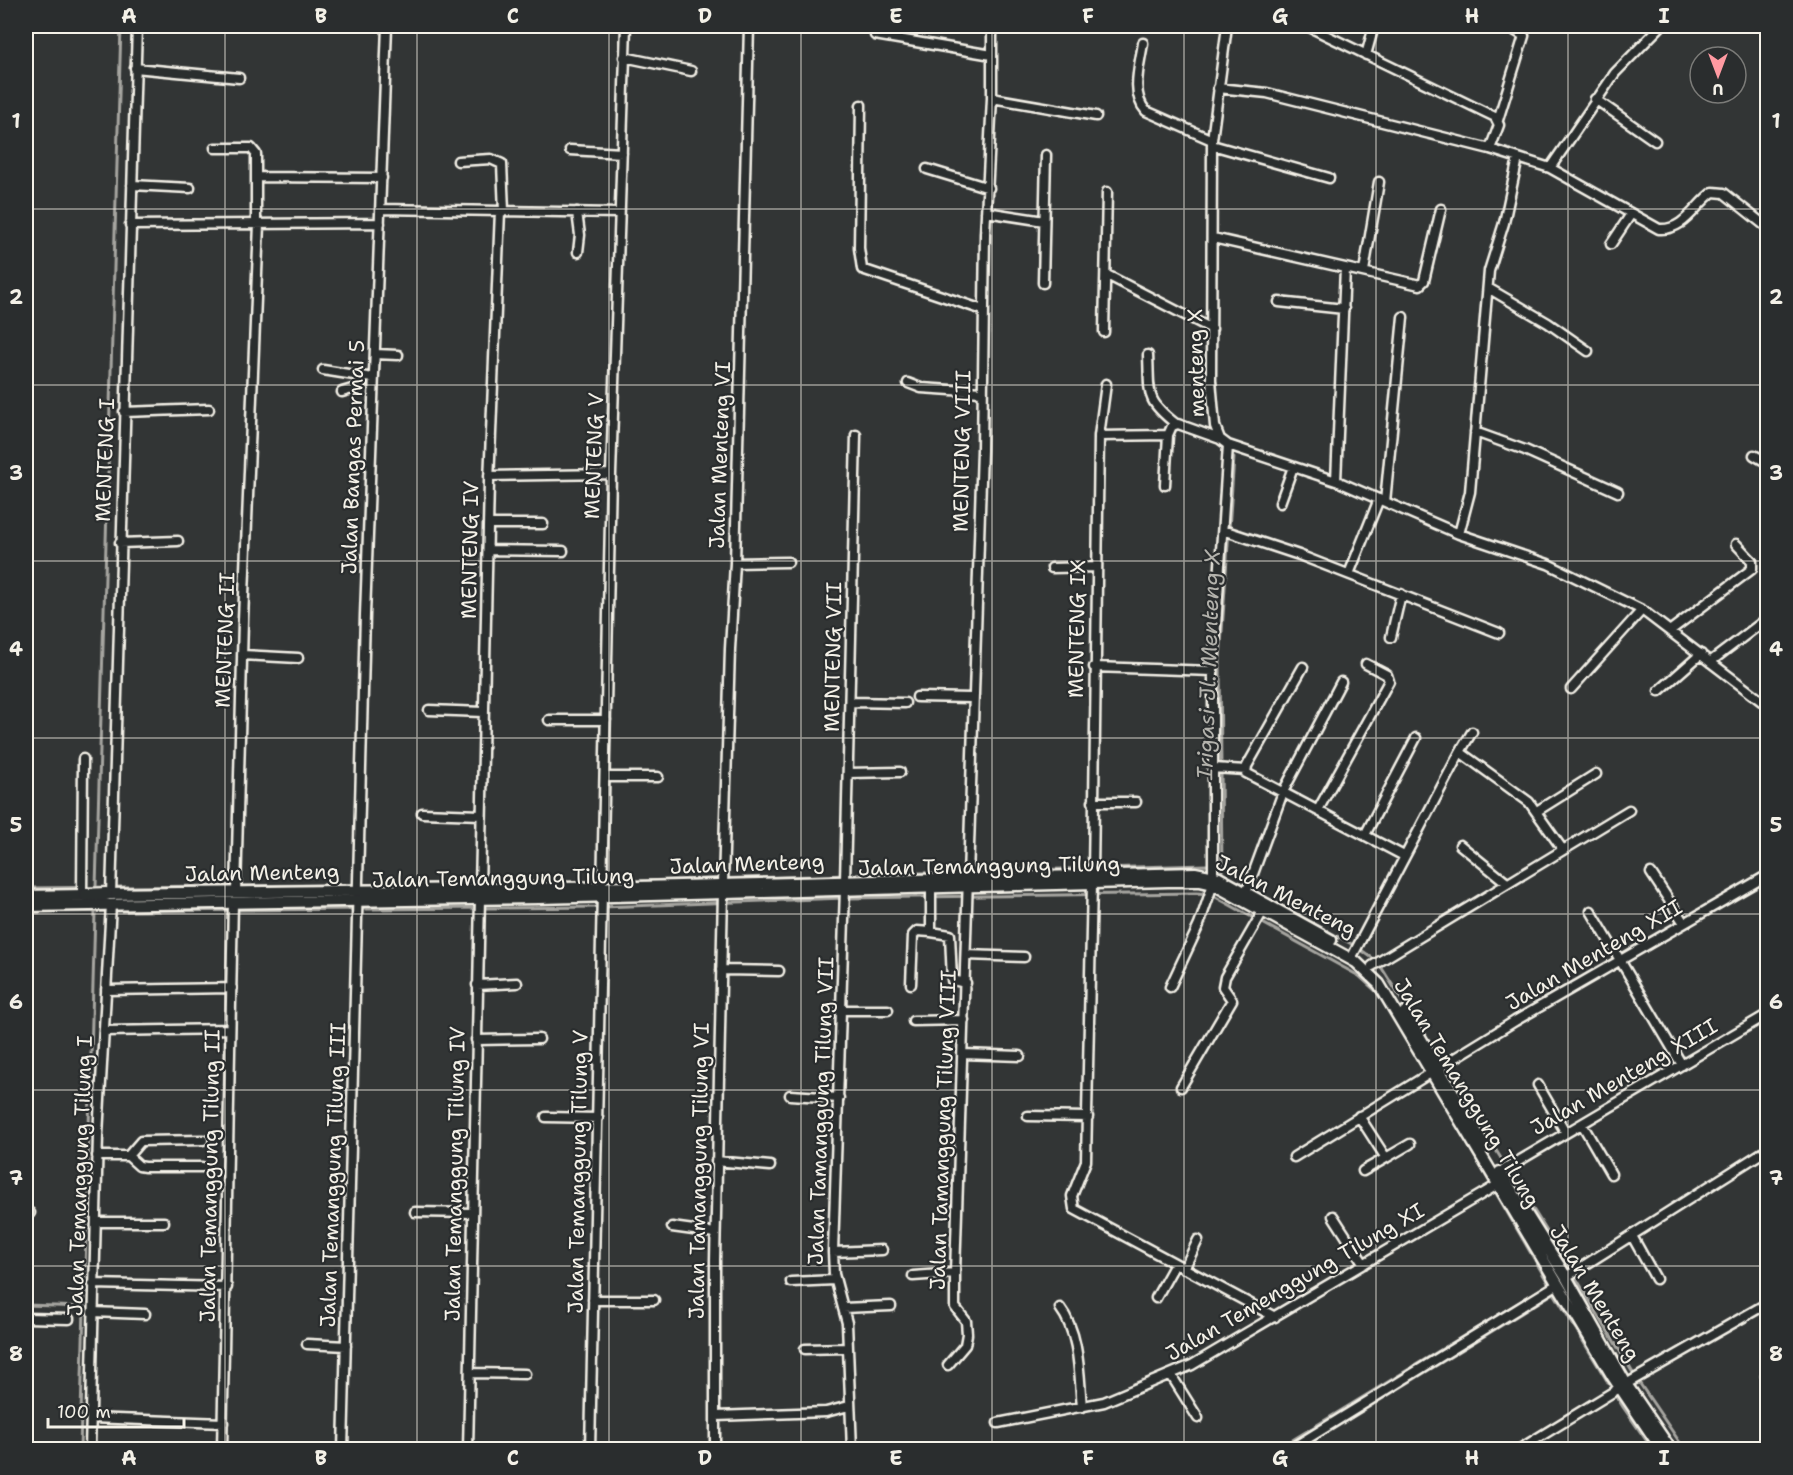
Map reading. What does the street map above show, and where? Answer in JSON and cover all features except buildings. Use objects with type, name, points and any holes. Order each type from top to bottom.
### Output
[{"type":"main road","name":"Jalan Temanggung Tilung","points":[[85,898],[108,899]]},
{"type":"street","name":"MENTENG I","points":[[108,899],[137,26]]},
{"type":"street","name":"Jalan Bangas Permai 5","points":[[359,896],[369,378],[375,354],[387,26]]},
{"type":"street","name":"MENTENG V","points":[[602,892],[611,474],[626,26]]},
{"type":"street","name":"Jalan Menteng VI","points":[[723,888],[729,649],[735,563],[749,26]]},
{"type":"street","name":"MENTENG VIII","points":[[969,882],[972,698],[986,212],[992,98],[992,26]]},
{"type":"street","name":"menteng X","points":[[1227,26],[1212,143],[1212,390],[1215,426],[1220,439],[1228,445],[1336,481],[1459,534],[1548,564],[1642,610],[1671,630],[1767,706]]},
{"type":"street","points":[[1307,26],[1470,104],[1498,120]]},
{"type":"street","points":[[1366,55],[1374,26]]},
{"type":"street","points":[[1490,149],[1524,36],[1507,26]]},
{"type":"street","points":[[1550,168],[1615,72],[1661,26]]},
{"type":"street","points":[[875,35],[992,55]]},
{"type":"street","points":[[1143,43],[1137,84],[1140,104],[1146,111],[1212,143],[1329,178]]},
{"type":"street","points":[[624,57],[691,71]]},
{"type":"street","points":[[135,68],[239,78]]},
{"type":"street","points":[[1218,88],[1267,93],[1490,149],[1550,168],[1659,229],[1679,225],[1713,192],[1720,192],[1767,228]]},
{"type":"street","points":[[992,98],[1096,116]]},
{"type":"street","points":[[1595,99],[1655,141]]},
{"type":"street","points":[[861,105],[859,248],[862,269],[983,310]]},
{"type":"street","name":"MENTENG II","points":[[215,148],[254,150],[257,177],[258,224],[253,388],[235,898]]},
{"type":"street","points":[[570,150],[622,153]]},
{"type":"street","points":[[1043,283],[1046,154]]},
{"type":"street","name":"MENTENG IV","points":[[459,161],[491,159],[502,164],[502,211],[489,476],[480,894]]},
{"type":"street","points":[[1459,534],[1470,492],[1492,256],[1504,223],[1518,159]]},
{"type":"street","points":[[927,169],[989,188]]},
{"type":"street","points":[[257,177],[382,178]]},
{"type":"street","points":[[1364,271],[1378,182]]},
{"type":"street","points":[[132,185],[190,188]]},
{"type":"street","points":[[1104,332],[1107,192]]},
{"type":"street","points":[[380,209],[619,213]]},
{"type":"street","points":[[1213,238],[1417,285],[1422,284],[1441,209]]},
{"type":"street","points":[[577,212],[580,235],[578,252]]},
{"type":"street","points":[[986,212],[1044,221]]},
{"type":"street","points":[[1611,244],[1631,214]]},
{"type":"street","points":[[130,225],[380,223]]},
{"type":"street","points":[[1336,481],[1345,268]]},
{"type":"street","points":[[1107,275],[1212,329]]},
{"type":"street","points":[[1488,288],[1548,323],[1588,351]]},
{"type":"street","points":[[1279,302],[1344,309]]},
{"type":"street","points":[[1349,574],[1382,501],[1403,317]]},
{"type":"street","points":[[375,354],[398,355]]},
{"type":"street","points":[[1148,355],[1150,394],[1154,407],[1176,424],[1220,439]]},
{"type":"street","points":[[323,370],[369,378]]},
{"type":"street","points":[[342,392],[359,387],[369,378]]},
{"type":"street","points":[[908,383],[921,388],[981,392]]},
{"type":"street","name":"MENTENG IX","points":[[1106,384],[1099,436],[1088,1117],[1086,1161],[1072,1196],[1074,1209],[1175,1264]]},
{"type":"street","points":[[124,412],[208,409]]},
{"type":"street","points":[[1165,485],[1168,435],[1176,424]]},
{"type":"street","points":[[1475,432],[1525,450],[1618,492]]},
{"type":"street","name":"MENTENG VII","points":[[845,885],[856,435]]},
{"type":"street","points":[[1099,436],[1168,435]]},
{"type":"street","points":[[1170,987],[1199,925],[1213,880],[1213,671],[1228,445]]},
{"type":"street","points":[[1754,454],[1767,463]]},
{"type":"street","points":[[1280,502],[1293,467]]},
{"type":"street","points":[[489,476],[611,474]]},
{"type":"street","points":[[489,524],[543,524]]},
{"type":"street","points":[[1223,530],[1349,574],[1498,633]]},
{"type":"street","points":[[120,543],[178,541]]},
{"type":"street","points":[[1671,630],[1752,569],[1752,561],[1736,544]]},
{"type":"street","points":[[488,550],[563,551]]},
{"type":"street","points":[[735,563],[788,562]]},
{"type":"street","points":[[1052,568],[1096,567]]},
{"type":"street","points":[[1390,637],[1401,594]]},
{"type":"street","points":[[1571,690],[1642,610]]},
{"type":"street","points":[[1710,662],[1767,618]]},
{"type":"street","points":[[1659,692],[1701,654]]},
{"type":"street","points":[[242,655],[298,658]]},
{"type":"street","points":[[1318,810],[1389,681],[1387,675],[1366,664]]},
{"type":"street","points":[[1094,667],[1213,671]]},
{"type":"street","points":[[1245,770],[1303,667]]},
{"type":"street","points":[[1246,893],[1283,792],[1341,682]]},
{"type":"street","points":[[917,697],[972,698]]},
{"type":"street","points":[[850,702],[905,703]]},
{"type":"street","points":[[429,710],[483,712]]},
{"type":"street","points":[[549,720],[606,720]]},
{"type":"street","points":[[1354,953],[1472,732]]},
{"type":"street","points":[[1365,835],[1416,738]]},
{"type":"street","points":[[1460,752],[1518,792],[1537,811],[1563,850]]},
{"type":"street","points":[[83,759],[85,898]]},
{"type":"street","points":[[1213,768],[1245,770]]},
{"type":"street","points":[[1245,770],[1247,774],[1404,856]]},
{"type":"street","points":[[848,772],[900,772]]},
{"type":"street","points":[[1537,811],[1596,774]]},
{"type":"street","points":[[605,777],[658,777]]},
{"type":"street","points":[[1093,802],[1136,802]]},
{"type":"street","points":[[1372,966],[1629,810]]},
{"type":"street","points":[[422,813],[481,815]]},
{"type":"street","points":[[1460,845],[1507,883]]},
{"type":"street","points":[[1651,873],[1684,923]]},
{"type":"street","name":"Jalan Menteng XII","points":[[1294,1157],[1435,1069],[1767,875]]},
{"type":"street","name":"Jalan Temanggung Tilung","points":[[108,899],[602,892],[845,885],[931,887],[969,882],[1093,879],[1213,880],[1263,911],[1356,962],[1370,973],[1386,993],[1435,1069],[1498,1184],[1562,1281],[1662,1449]]},
{"type":"street","name":"Jalan Menteng","points":[[1213,880],[1246,893],[1354,953],[1372,966],[1393,992],[1435,1069],[1500,1172],[1562,1281]]},
{"type":"street","name":"Jalan Menteng","points":[[845,885],[969,882]]},
{"type":"street","name":"Jalan Tamanggung Tilung VIII","points":[[948,1365],[965,1346],[967,1334],[966,1321],[955,1307],[955,1273],[969,882]]},
{"type":"street","name":"Jalan Tamanggung Tilung VII","points":[[845,885],[843,1010],[833,1252],[835,1280],[843,1308],[847,1348],[852,1449]]},
{"type":"street","points":[[931,887],[931,932]]},
{"type":"street","name":"Jalan Tamanggung Tilung VI","points":[[715,1449],[715,1233],[723,888]]},
{"type":"street","name":"Jalan Temanggung Tilung V","points":[[590,1449],[602,892]]},
{"type":"street","name":"Jalan Temanggung Tilung IV","points":[[468,1449],[480,894]]},
{"type":"street","name":"Jalan Temanggung Tilung","points":[[26,896],[85,898]]},
{"type":"street","name":"Jalan Temanggung Tilung III","points":[[343,1449],[359,896]]},
{"type":"street","name":"Jalan Temanggung Tilung","points":[[26,906],[85,898]]},
{"type":"street","name":"Jalan Temanggung Tilung II","points":[[222,1449],[228,1287],[230,1029],[235,898]]},
{"type":"street","name":"Jalan Temanggung Tilung I","points":[[90,1449],[97,1156],[106,990],[108,899]]},
{"type":"street","points":[[1591,910],[1682,1065]]},
{"type":"street","points":[[1181,1087],[1232,1000],[1223,987],[1225,977],[1263,911]]},
{"type":"street","points":[[911,984],[913,935],[917,932],[950,935],[952,980],[966,983]]},
{"type":"street","points":[[966,955],[1024,957]]},
{"type":"street","points":[[721,970],[779,971]]},
{"type":"street","points":[[477,985],[518,983]]},
{"type":"street","points":[[106,990],[232,988]]},
{"type":"street","points":[[843,1010],[888,1010]]},
{"type":"street","name":"Jalan Menteng XIII","points":[[1500,1172],[1767,1014]]},
{"type":"street","points":[[913,1021],[964,1020]]},
{"type":"street","points":[[104,1031],[230,1029]]},
{"type":"street","points":[[476,1040],[539,1039]]},
{"type":"street","points":[[963,1054],[1020,1056]]},
{"type":"street","points":[[1538,1085],[1566,1133]]},
{"type":"street","points":[[790,1095],[839,1098]]},
{"type":"street","points":[[1028,1116],[1088,1117]]},
{"type":"street","points":[[1359,1116],[1386,1158]]},
{"type":"street","points":[[546,1117],[598,1118]]},
{"type":"street","points":[[1582,1124],[1611,1174]]},
{"type":"street","points":[[128,1156],[141,1141],[203,1140]]},
{"type":"street","points":[[1363,1171],[1410,1144]]},
{"type":"street","points":[[1289,1449],[1562,1281],[1767,1149]]},
{"type":"street","points":[[97,1156],[128,1156],[139,1166],[145,1167],[202,1167]]},
{"type":"street","points":[[717,1161],[771,1166]]},
{"type":"street","name":"Jalan Temenggung Tilung XI","points":[[998,1423],[1082,1407],[1123,1395],[1171,1375],[1275,1317],[1498,1184]]},
{"type":"street","points":[[415,1212],[472,1212]]},
{"type":"street","points":[[1333,1216],[1364,1264]]},
{"type":"street","points":[[96,1222],[164,1222]]},
{"type":"street","points":[[672,1227],[715,1233]]},
{"type":"street","points":[[1632,1236],[1656,1279]]},
{"type":"street","points":[[1184,1269],[1198,1240]]},
{"type":"street","points":[[833,1252],[882,1250]]},
{"type":"street","points":[[1156,1298],[1175,1264],[1275,1317]]},
{"type":"street","points":[[913,1276],[955,1273]]},
{"type":"street","points":[[791,1282],[835,1280]]},
{"type":"street","points":[[93,1284],[228,1287]]},
{"type":"street","points":[[593,1300],[654,1300]]},
{"type":"street","points":[[1518,1449],[1623,1385],[1767,1304]]},
{"type":"street","points":[[843,1308],[891,1306]]},
{"type":"street","points":[[1060,1308],[1067,1317],[1075,1345],[1082,1407]]},
{"type":"street","points":[[93,1312],[145,1314]]},
{"type":"street","points":[[26,1318],[69,1319]]},
{"type":"street","points":[[306,1344],[346,1346]]},
{"type":"street","points":[[805,1349],[847,1348]]},
{"type":"street","points":[[470,1373],[525,1374]]},
{"type":"street","points":[[1171,1375],[1198,1418]]},
{"type":"street","name":"Jalan Menteng","points":[[1623,1385],[1671,1449]]},
{"type":"street","points":[[716,1416],[826,1412],[849,1406]]},
{"type":"street","points":[[91,1418],[223,1423]]},
{"type":"street","points":[[1758,1449],[1767,1444]]},
{"type":"waterway","points":[[96,887],[121,26]]},
{"type":"waterway","name":"Irigasi Jl. Menteng X","points":[[1222,874],[1220,660],[1234,457]]},
{"type":"waterway","points":[[26,888],[602,882],[1207,865],[1357,947],[1378,962],[1573,1273],[1636,1378],[1685,1450]]},
{"type":"waterway","points":[[26,912],[602,907],[845,898],[1197,893],[1210,894],[1359,976],[1380,995]]},
{"type":"waterway","points":[[80,1450],[95,912]]},
{"type":"waterway","points":[[1428,1076],[1554,1293],[1623,1407],[1653,1450]]},
{"type":"waterway","points":[[1276,1450],[1549,1284]]},
{"type":"waterway","points":[[1299,1450],[1554,1293]]},
{"type":"waterway","points":[[26,1305],[84,1307]]}]
